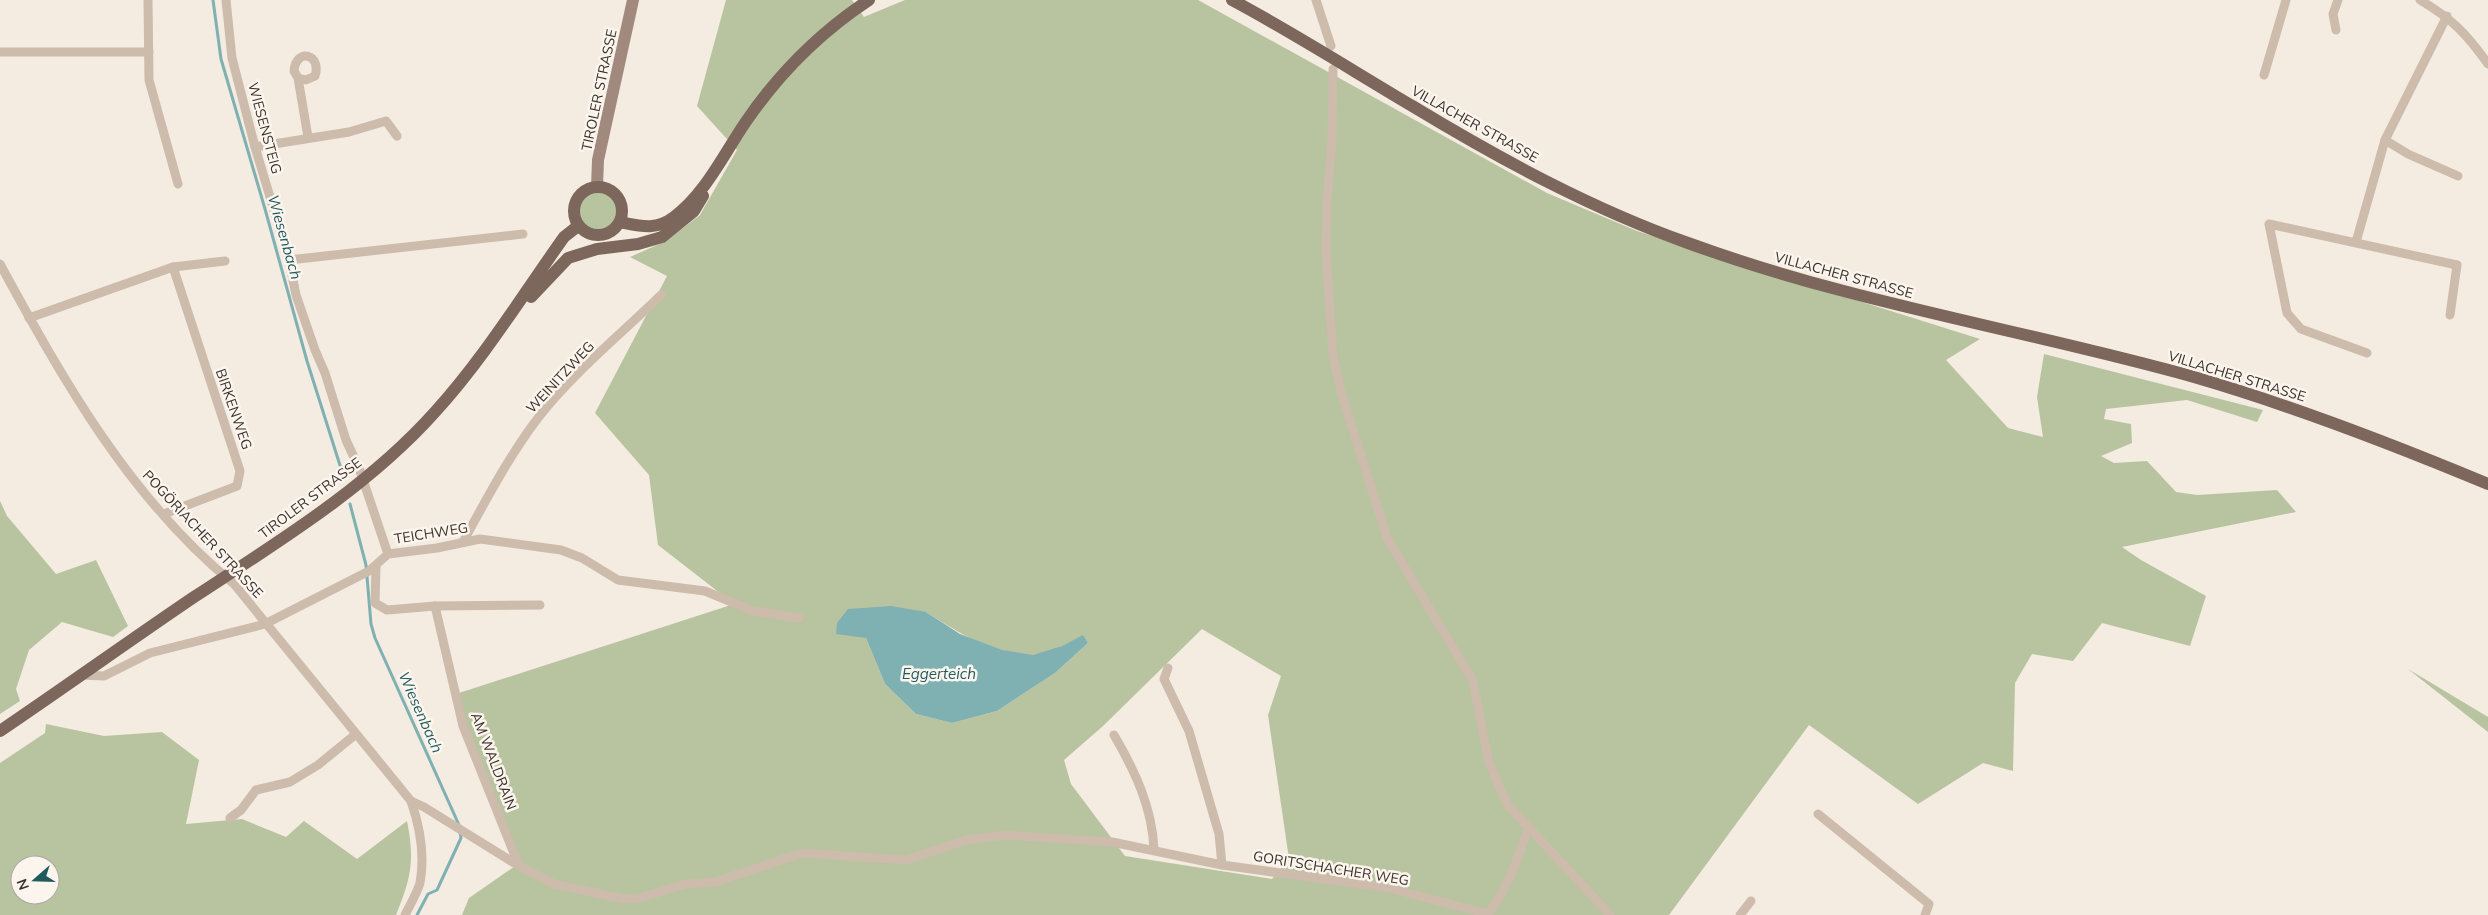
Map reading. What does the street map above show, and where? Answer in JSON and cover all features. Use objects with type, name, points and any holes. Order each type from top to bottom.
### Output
[{"type":"main road","name":"TIROLER STRASSE","points":[[597,186],[598,160],[633,0]]},
{"type":"main road","points":[[620,222],[642,228],[659,225],[674,218],[700,189],[771,88],[797,58],[840,19],[869,0]]},
{"type":"main road","name":"VILLACHER STRASSE","points":[[1232,0],[1495,154],[1610,211],[1686,242],[1765,269],[1857,295],[2196,378],[2364,433],[2488,484]]},
{"type":"main road","points":[[597,186],[611,190],[619,200],[622,208],[620,222],[615,229],[601,235],[589,234],[578,226],[574,213],[575,202],[583,192],[597,186]]},
{"type":"main road","points":[[520,303],[531,298],[568,258],[597,249],[638,244],[662,237],[694,211],[703,197],[700,189]]},
{"type":"main road","name":"TIROLER STRASSE","points":[[0,731],[297,528],[362,479],[435,412],[498,334],[564,237],[578,226]]},
{"type":"street","points":[[148,0],[149,80],[178,184]]},
{"type":"street","name":"WIESENSTEIG","points":[[226,0],[232,58],[255,147],[289,260],[305,323],[362,479]]},
{"type":"street","points":[[1316,0],[1331,46]]},
{"type":"street","points":[[2264,75],[2286,0]]},
{"type":"street","points":[[2336,30],[2333,14],[2338,0]]},
{"type":"street","points":[[2420,0],[2446,16],[2461,29],[2488,64]]},
{"type":"street","points":[[2356,242],[2385,140],[2446,16]]},
{"type":"street","points":[[0,52],[149,52]]},
{"type":"street","points":[[1333,69],[1332,140],[1327,201],[1326,252],[1333,356],[1342,395],[1387,538],[1473,681],[1490,763],[1506,804],[1610,915]]},
{"type":"street","points":[[298,78],[308,137]]},
{"type":"street","points":[[255,147],[308,137],[349,132],[386,121],[397,136]]},
{"type":"street","points":[[2385,140],[2408,154],[2458,176]]},
{"type":"street","points":[[2367,353],[2301,329],[2286,313],[2269,224],[2457,265],[2450,315]]},
{"type":"street","points":[[289,260],[523,234]]},
{"type":"street","points":[[29,318],[173,267],[225,261]]},
{"type":"street","name":"POGÖRIACHER STRASSE","points":[[0,264],[29,318],[105,442],[164,514],[209,564],[234,584],[411,801],[418,820],[422,843],[420,883],[405,915]]},
{"type":"street","name":"BIRKENWEG","points":[[164,514],[237,486],[240,471],[173,267]]},
{"type":"street","name":"WEINITZWEG","points":[[463,542],[483,505],[538,418],[572,381],[661,295]]},
{"type":"street","points":[[362,479],[388,554]]},
{"type":"street","name":"TEICHWEG","points":[[81,675],[104,676],[150,653],[265,624],[369,570],[388,554],[437,548],[480,539],[561,550],[582,558],[618,580],[705,591],[753,611],[799,618]]},
{"type":"street","points":[[369,570],[376,603],[386,610],[436,606],[540,605]]},
{"type":"street","name":"AM WALDRAIN","points":[[436,606],[463,726],[520,866]]},
{"type":"street","points":[[1168,668],[1164,679],[1189,731],[1219,834],[1222,865]]},
{"type":"street","points":[[230,818],[241,810],[256,790],[290,782],[318,765],[356,734]]},
{"type":"street","points":[[1114,735],[1134,768],[1153,823],[1154,849]]},
{"type":"street","name":"GORITSCHACHER WEG","points":[[411,801],[554,884],[601,896],[624,899],[640,898],[685,884],[715,882],[802,853],[906,860],[966,840],[1004,835],[1112,842],[1154,849],[1222,865],[1389,888],[1488,914],[1501,897],[1514,872],[1528,828]]},
{"type":"street","points":[[1818,814],[1929,904],[1925,915]]},
{"type":"street","points":[[1740,915],[1751,902]]},
{"type":"green space","points":[[726,0],[852,0],[864,17],[905,0],[1198,0],[1547,193],[1637,231],[1980,339],[1946,360],[2008,428],[2043,437],[2037,397],[2044,354],[2263,410],[2257,422],[2187,400],[2106,409],[2104,419],[2131,424],[2132,443],[2101,456],[2114,463],[2147,461],[2176,492],[2197,495],[2277,490],[2296,512],[2122,547],[2141,560],[2206,596],[2190,646],[2102,623],[2073,661],[2032,654],[2015,683],[2013,771],[1983,763],[1918,804],[1809,725],[1669,915],[462,915],[469,898],[518,864],[464,726],[459,693],[734,604],[658,545],[649,475],[595,413],[667,276],[630,257],[666,241],[700,215],[737,150],[697,106]],"holes":[[[926,612],[977,641],[1005,652],[1019,655],[1045,653],[1083,636],[1088,643],[1055,673],[997,711],[952,723],[916,714],[885,684],[866,638]],[[1202,629],[1281,676],[1268,715],[1289,859],[1272,879],[1125,856],[1071,784],[1064,760],[1103,726]]]},
{"type":"green space","points":[[598,191],[609,194],[615,200],[618,211],[615,222],[609,228],[598,231],[587,228],[581,222],[578,211],[581,200],[587,194]]},
{"type":"green space","points":[[0,501],[7,516],[56,574],[96,560],[128,626],[113,637],[62,622],[29,650],[16,689],[20,701],[0,714]]},
{"type":"green space","points":[[2408,669],[2488,717],[2488,732]]},
{"type":"green space","points":[[46,724],[104,736],[162,732],[199,760],[186,824],[242,819],[286,837],[304,821],[357,859],[407,821],[411,859],[405,890],[396,915],[0,915],[0,763],[45,733]]},
{"type":"water","name":"Eggerteich","points":[[891,606],[926,612],[960,634],[1002,650],[1033,655],[1062,646],[1083,635],[1088,643],[1055,673],[997,711],[952,723],[916,714],[885,684],[866,638],[836,634],[837,623],[848,609]]},
{"type":"waterway","name":"Wiesenbach","points":[[213,0],[221,59],[307,361],[344,478]]},
{"type":"waterway","name":"Wiesenbach","points":[[350,504],[366,565],[371,624],[375,638],[459,825]]},
{"type":"waterway","name":"Wiesenbach","points":[[417,915],[428,894],[437,890],[461,838],[460,832]]}]
